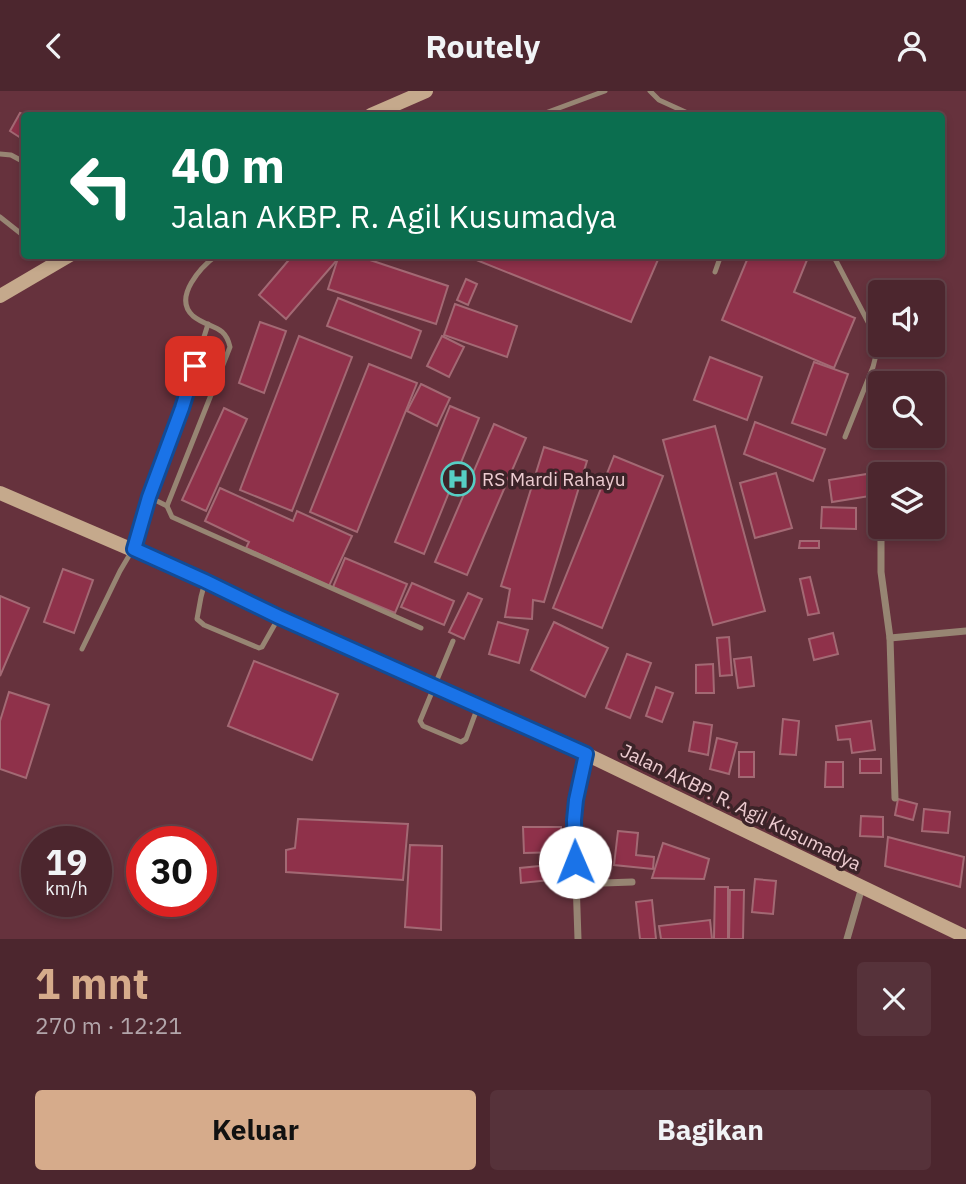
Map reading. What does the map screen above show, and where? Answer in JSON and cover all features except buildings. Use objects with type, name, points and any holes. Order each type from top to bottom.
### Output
[{"type":"main road","points":[[379,112],[426,91]]},
{"type":"main road","points":[[0,296],[50,260]]},
{"type":"main road","name":"Jalan AKBP. R. Agil Kusumadya","points":[[0,493],[134,549],[586,754],[966,937]]},
{"type":"street","points":[[881,539],[881,572],[890,638],[895,798]]},
{"type":"street","points":[[890,638],[966,631]]},
{"type":"street","points":[[578,939],[574,820],[586,754]]},
{"type":"street","points":[[575,884],[632,881]]},
{"type":"street","points":[[847,939],[862,887]]},
{"type":"lane","points":[[548,112],[605,91]]},
{"type":"lane","points":[[650,91],[659,100],[685,112]]},
{"type":"lane","points":[[0,154],[11,155],[21,160]]},
{"type":"lane","points":[[0,217],[21,233]]},
{"type":"lane","points":[[167,506],[230,347],[223,332],[193,316],[187,309],[189,286],[213,259]]},
{"type":"lane","points":[[715,272],[720,259]]},
{"type":"lane","points":[[835,259],[879,343],[873,367],[845,437]]},
{"type":"lane","points":[[82,649],[120,571],[134,549],[208,324]]},
{"type":"lane","points":[[149,497],[167,506],[174,520],[421,628]]},
{"type":"lane","points":[[205,581],[197,619],[204,625],[258,648],[262,647],[279,617]]},
{"type":"lane","points":[[453,641],[420,721],[423,726],[461,742],[466,739],[478,706]]},
{"type":"place","name":"RS Mardi Rahayu","points":[[458,479]]},
{"type":"route","points":[[195,366],[149,497],[134,549],[586,754],[576,800],[575,862]]}]
